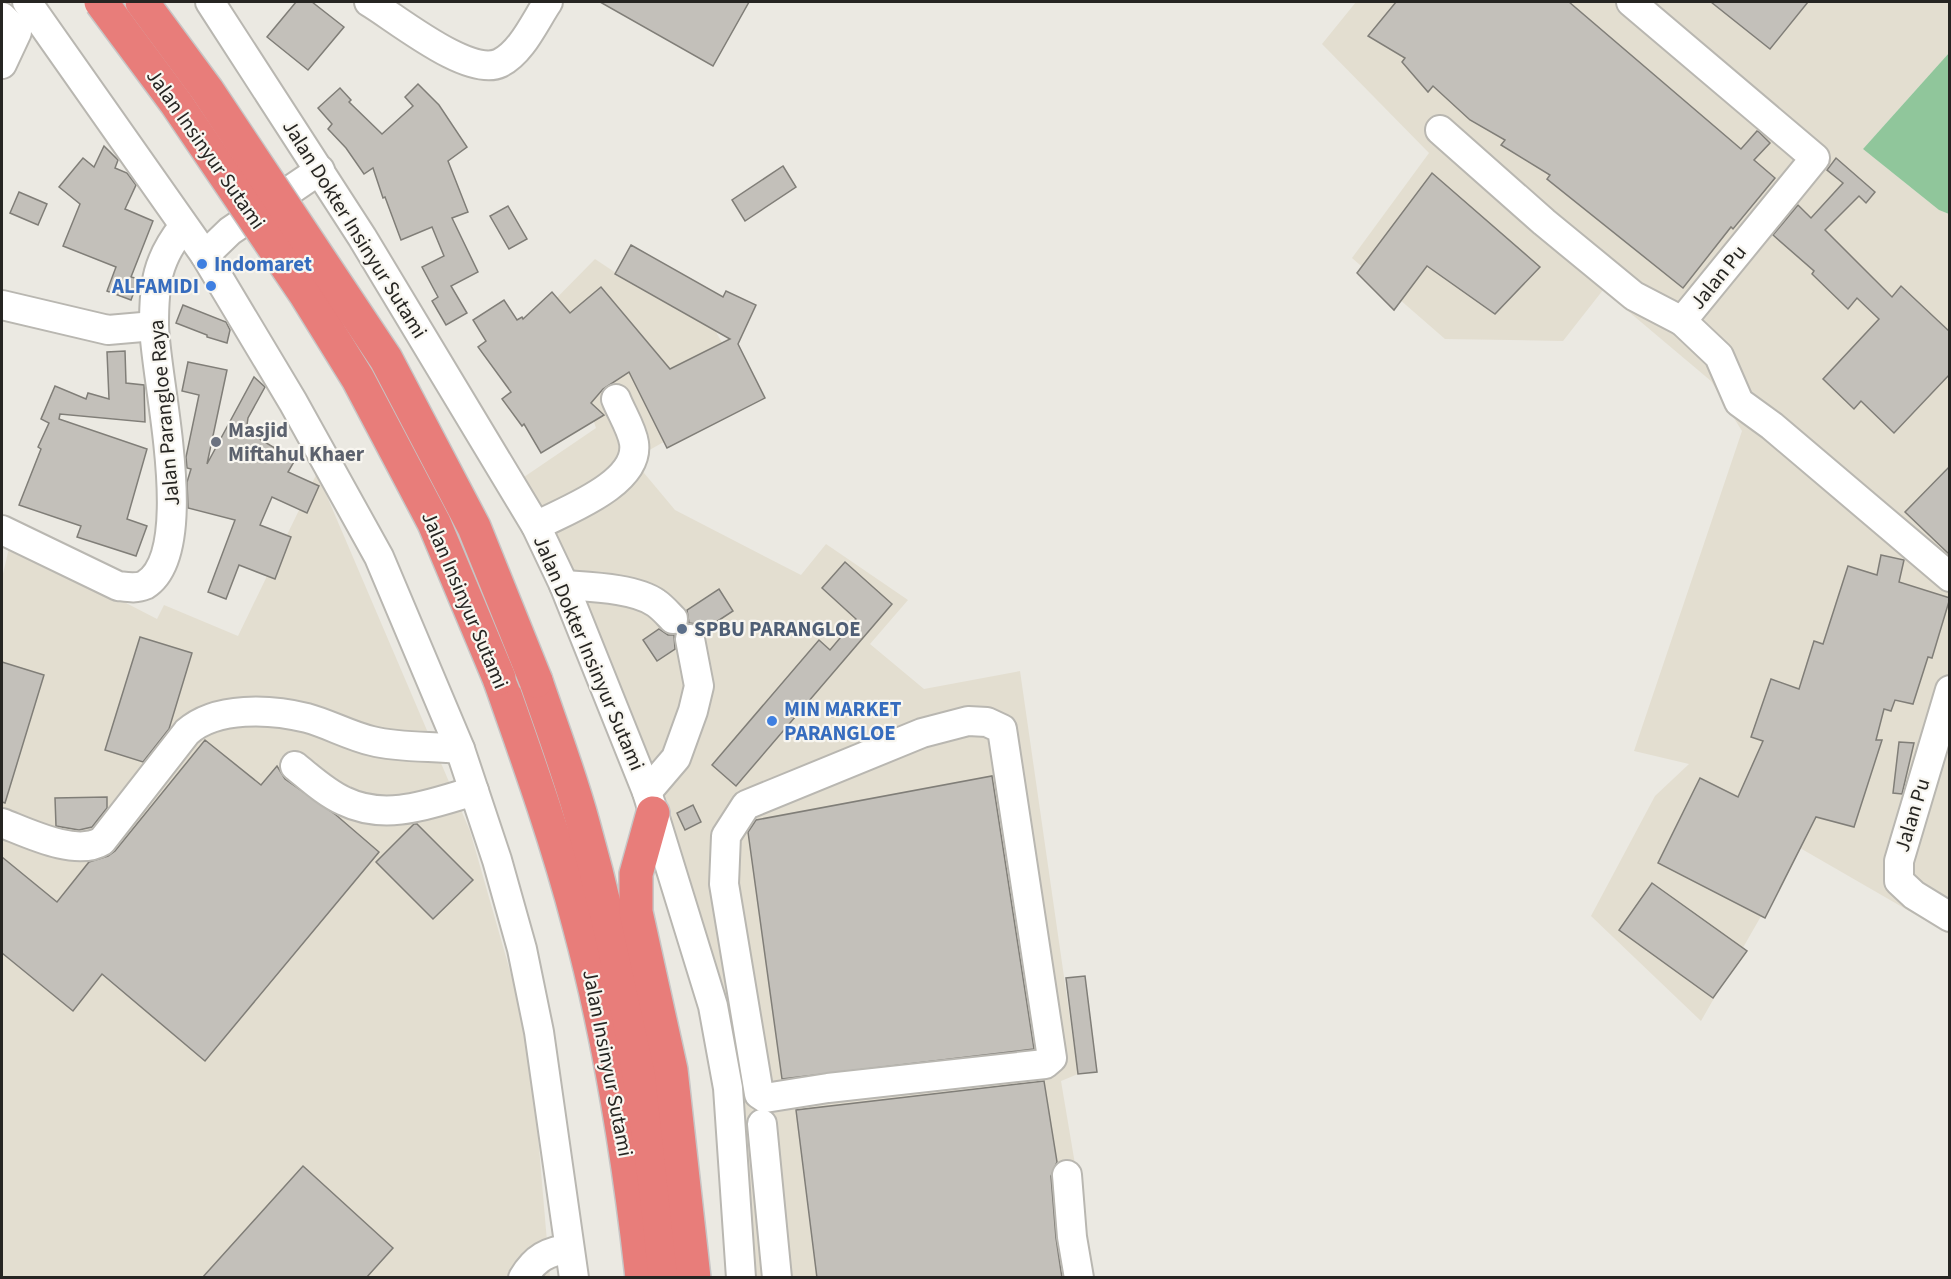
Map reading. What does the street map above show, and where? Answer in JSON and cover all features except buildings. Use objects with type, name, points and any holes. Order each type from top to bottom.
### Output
[{"type":"highway","name":"Jalan Insinyur Sutami","points":[[101,2],[183,112],[306,295],[358,379],[434,523],[499,678],[550,824],[580,925],[603,1022],[634,1203],[642,1278]]},
{"type":"highway","name":"Jalan Insinyur Sutami","points":[[142,2],[207,90],[386,359],[474,527],[536,681],[583,822],[630,1020],[657,1191],[665,1278]]},
{"type":"highway","points":[[650,802],[636,874],[636,912],[671,1070],[694,1278]]},
{"type":"street","points":[[27,2],[183,227],[205,255],[293,402],[379,557],[460,748],[497,860],[529,980],[541,1043],[574,1278]]},
{"type":"street","name":"Jalan Dokter Insinyur Sutami","points":[[210,2],[320,170],[536,526],[564,585],[650,802],[678,886],[712,1006],[728,1088],[741,1278]]},
{"type":"street","points":[[369,2],[462,60],[482,66],[499,63],[509,56],[523,41],[548,2]]},
{"type":"street","name":"Jalan Pu","points":[[1631,2],[1815,158],[1682,321],[1719,356],[1739,402],[1772,426],[1950,577]]},
{"type":"street","points":[[2,17],[18,32],[2,64]]},
{"type":"street","points":[[1440,130],[1544,222],[1634,296],[1682,321]]},
{"type":"street","points":[[205,255],[230,231],[320,170]]},
{"type":"street","name":"Jalan Parangloe Raya","points":[[2,530],[118,586],[134,588],[149,581],[166,556],[173,507],[154,326],[162,258],[183,227]]},
{"type":"street","points":[[2,305],[108,330],[154,326]]},
{"type":"street","points":[[536,526],[616,483],[626,471],[634,443],[616,399]]},
{"type":"street","points":[[564,585],[608,588],[654,601],[682,629],[699,686],[693,711],[676,758],[650,802]]},
{"type":"street","name":"Jalan Pu","points":[[1950,690],[1899,861],[1899,881],[1914,895],[1950,917]]},
{"type":"street","points":[[2,823],[75,848],[94,846],[109,832],[187,732],[197,723],[219,715],[255,713],[291,715],[374,742],[460,748]]},
{"type":"street","points":[[968,721],[987,722],[1002,729],[1052,1058],[1045,1064],[828,1088],[765,1098],[759,1094],[724,884],[726,837],[746,806],[922,733],[968,721]]},
{"type":"street","points":[[295,766],[343,801],[367,810],[417,809],[474,791]]},
{"type":"street","points":[[678,886],[724,884]]},
{"type":"street","points":[[762,1124],[777,1278]]},
{"type":"street","points":[[1067,1175],[1072,1237],[1079,1278]]},
{"type":"street","points":[[524,1278],[531,1265],[549,1251],[570,1249]]},
{"type":"shaded area","points":[[1356,2],[1949,2],[1949,53],[1863,149],[1939,210],[1949,214],[1949,934],[1800,848],[1701,1021],[1591,916],[1655,796],[1689,764],[1634,751],[1742,431],[1711,381],[1603,290],[1563,341],[1445,339],[1352,258],[1429,153],[1322,44]]},
{"type":"shaded area","points":[[595,259],[637,287],[711,323],[750,393],[646,452],[644,473],[675,510],[801,575],[826,544],[908,600],[870,644],[924,689],[1020,671],[1078,1074],[1061,1081],[1094,1277],[748,1277],[722,1001],[621,688],[563,553],[524,477],[596,428],[584,392],[531,324]]},
{"type":"shaded area","points":[[317,473],[470,831],[530,1041],[550,1277],[2,1278],[2,578],[9,548],[70,574],[157,619],[164,605],[238,636]]},
{"type":"green space","points":[[1949,53],[1949,214],[1939,210],[1863,149]]},
{"type":"place","name":"Indomaret","points":[[202,264]]},
{"type":"place","name":"ALFAMIDI","points":[[211,286]]},
{"type":"place","name":"Masjid Miftahul Khaer","points":[[216,442]]},
{"type":"place","name":"SPBU PARANGLOE","points":[[682,629]]},
{"type":"place","name":"MIN MARKET PARANGLOE","points":[[772,721]]}]
